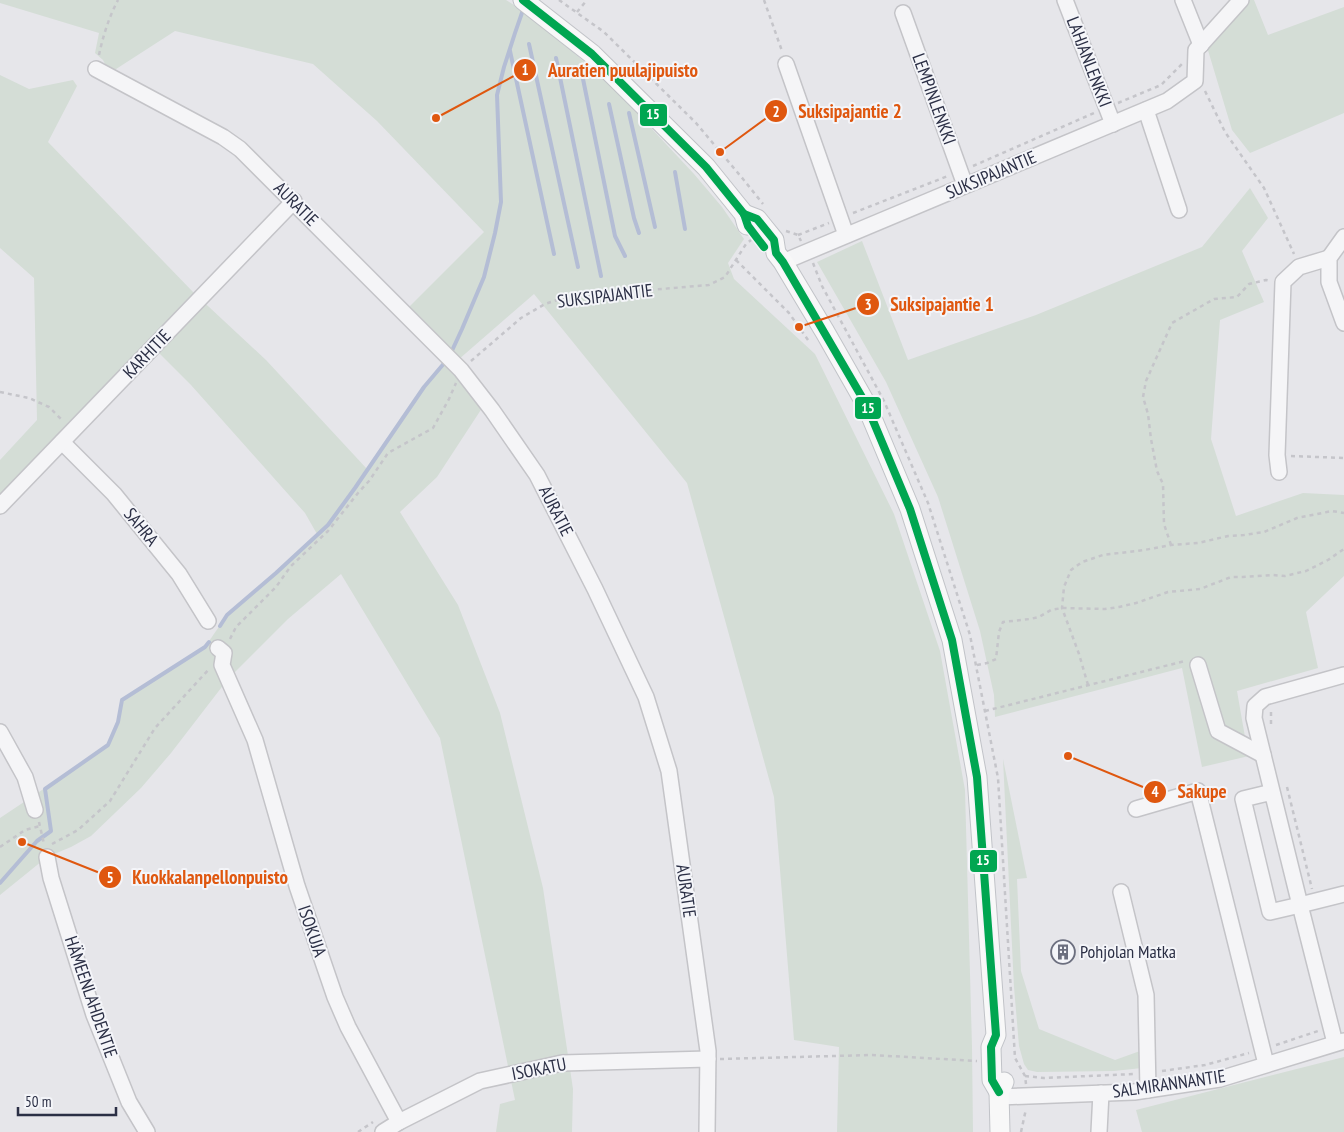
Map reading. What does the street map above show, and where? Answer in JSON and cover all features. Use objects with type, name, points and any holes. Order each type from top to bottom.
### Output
[{"type":"main road","points":[[522,0],[592,54],[706,168],[744,214],[748,226],[766,229],[764,247],[780,258],[826,332],[866,404],[910,509],[952,640],[977,777],[996,1035],[991,1047],[1003,1059],[992,1080],[999,1094],[1000,1132]]},
{"type":"street","name":"LAHJANLENKKI","points":[[1066,0],[1113,124]]},
{"type":"street","points":[[1183,0],[1198,48],[1195,81]]},
{"type":"street","points":[[1198,48],[1241,0]]},
{"type":"street","name":"LEMPINLENKKI","points":[[903,13],[962,178]]},
{"type":"street","points":[[786,64],[846,235]]},
{"type":"street","name":"AURATIE","points":[[96,69],[223,136],[240,149],[461,370],[492,410],[537,475],[596,589],[646,697],[669,771],[708,1059],[707,1132]]},
{"type":"street","name":"SUKSIPAJANTIE","points":[[780,258],[806,252],[846,235],[962,178],[1113,124],[1146,110],[1167,101],[1195,81]]},
{"type":"street","points":[[1146,110],[1179,210]]},
{"type":"street","name":"KARHITIE","points":[[0,506],[294,202]]},
{"type":"street","points":[[1344,236],[1329,258],[1329,282],[1344,323]]},
{"type":"street","points":[[1279,472],[1277,455],[1283,282],[1299,267],[1329,258]]},
{"type":"street","name":"SAHRA","points":[[62,442],[114,494],[179,574],[208,621]]},
{"type":"street","name":"ISOKUJA","points":[[221,651],[222,665],[255,740],[297,886],[335,997],[348,1027],[399,1122]]},
{"type":"street","points":[[1198,664],[1218,732],[1263,756]]},
{"type":"street","name":"SALMIRANNANTIE","points":[[999,1094],[1026,1096],[1134,1092],[1220,1079],[1264,1057],[1339,1042],[1330,1028],[1254,718],[1255,706],[1265,697],[1344,675]]},
{"type":"street","points":[[0,732],[25,777],[35,810]]},
{"type":"street","points":[[1136,809],[1198,791],[1264,1057]]},
{"type":"street","points":[[1272,792],[1243,799],[1270,912],[1344,894]]},
{"type":"street","name":"HÄMEENLAHDENTIE","points":[[46,853],[51,878],[94,1014],[129,1102],[147,1132]]},
{"type":"street","points":[[1121,892],[1146,995],[1148,1090]]},
{"type":"street","name":"ISOKATU","points":[[382,1132],[480,1081],[562,1063],[708,1059]]},
{"type":"street","points":[[1099,1132],[1101,1093]]},
{"type":"path","points":[[96,69],[102,40],[118,0]]},
{"type":"path","points":[[559,0],[604,32],[696,124],[765,207]]},
{"type":"path","points":[[576,13],[587,0]]},
{"type":"path","points":[[764,0],[786,64]]},
{"type":"path","points":[[766,229],[786,231],[798,235],[840,218],[962,178],[1106,108],[1161,85],[1198,48]]},
{"type":"path","points":[[1195,81],[1206,92],[1225,132],[1264,188],[1289,242]]},
{"type":"path","name":"SUKSIPAJANTIE","points":[[461,370],[521,318],[545,304],[566,297],[709,285],[725,277],[746,244],[766,229]]},
{"type":"path","points":[[798,235],[816,268],[822,286],[884,401],[928,503],[970,635],[998,778],[1003,1059]]},
{"type":"path","points":[[736,260],[789,313],[808,340]]},
{"type":"path","points":[[1171,545],[1164,524],[1163,484],[1157,472],[1148,414],[1143,397],[1146,381],[1172,324],[1214,299],[1236,297],[1249,284],[1266,280],[1283,282]]},
{"type":"path","points":[[46,853],[78,830],[110,801],[155,728],[221,651],[236,627],[276,587],[290,566],[328,530],[369,481],[388,454],[433,428],[449,400],[461,370]]},
{"type":"path","points":[[0,392],[29,398],[49,407],[73,432]]},
{"type":"path","points":[[1277,455],[1344,458]]},
{"type":"path","points":[[1088,685],[1062,608],[1064,587],[1071,570],[1082,562],[1103,555],[1198,543],[1228,536],[1264,532],[1297,518],[1332,512],[1344,513]]},
{"type":"path","points":[[976,665],[996,659],[999,632],[1003,622],[1039,617],[1051,610],[1062,608],[1105,609],[1119,607],[1168,592],[1200,589],[1231,577],[1285,576],[1306,572],[1344,549]]},
{"type":"path","points":[[985,711],[1186,661],[1198,664]]},
{"type":"path","points":[[1273,731],[1270,712],[1276,707]]},
{"type":"path","points":[[1287,788],[1315,901]]},
{"type":"path","points":[[0,847],[25,830],[40,826]]},
{"type":"path","points":[[41,832],[43,842]]},
{"type":"path","points":[[708,1059],[872,1055],[981,1061],[1003,1059],[1025,1076],[1044,1078],[1116,1076],[1264,1057],[1330,1028]]},
{"type":"path","points":[[1021,1132],[1026,1107],[1025,1076]]},
{"type":"shaded area","points":[[0,0],[506,0],[566,46],[610,84],[694,174],[722,207],[744,239],[728,263],[734,279],[815,354],[894,514],[940,651],[965,790],[973,1132],[837,1132],[839,1047],[794,1040],[774,797],[687,483],[534,294],[458,360],[408,308],[484,232],[377,121],[313,64],[175,31],[113,71],[107,68],[103,60],[95,53],[99,33],[0,3]]},
{"type":"shaded area","points":[[1249,0],[1254,0],[1268,35],[1344,7],[1344,113],[1250,153],[1232,130],[1207,47]]},
{"type":"shaded area","points":[[0,75],[29,89],[73,80],[77,86],[48,142],[194,293],[266,360],[367,469],[424,387],[444,364],[449,368],[454,363],[486,402],[437,477],[400,512],[458,605],[500,713],[543,888],[573,1089],[572,1132],[496,1132],[500,1104],[515,1100],[440,738],[341,574],[288,619],[228,679],[171,753],[141,788],[91,836],[47,857],[0,895],[0,818],[108,746],[118,722],[122,700],[205,647],[227,615],[276,573],[317,534],[305,513],[191,385],[154,348],[0,505],[0,460],[37,420],[34,278],[0,248]]},
{"type":"shaded area","points":[[1250,188],[1268,218],[1242,251],[1264,302],[1220,320],[1211,439],[1236,516],[1303,493],[1344,495],[1344,576],[1306,612],[1318,668],[1237,691],[1249,756],[1202,767],[1182,668],[995,717],[994,695],[980,631],[938,497],[886,382],[817,262],[862,241],[908,360],[1036,315],[1202,247]]},
{"type":"shaded area","points":[[1003,759],[1027,878],[1017,879],[1021,971],[1039,1029],[1115,1060],[1140,1051],[1142,1068],[1114,1071],[1037,1072],[1028,1070],[1024,1064],[1019,1046],[1014,987]]},
{"type":"shaded area","points":[[1344,1057],[1344,1132],[1142,1132],[1136,1110]]},
{"type":"waterway","points":[[450,355],[484,277],[495,233],[501,202],[497,95],[504,67],[524,7]]},
{"type":"waterway","points":[[529,44],[578,267]]},
{"type":"waterway","points":[[510,51],[554,254]]},
{"type":"waterway","points":[[556,58],[601,276]]},
{"type":"waterway","points":[[583,79],[615,236],[625,256]]},
{"type":"waterway","points":[[609,104],[639,233]]},
{"type":"waterway","points":[[629,113],[655,227]]},
{"type":"waterway","points":[[675,172],[685,229]]},
{"type":"waterway","points":[[220,626],[227,615],[328,525],[424,387],[446,361]]},
{"type":"waterway","points":[[0,883],[37,841],[51,831],[45,789],[108,745],[118,722],[122,700],[205,647],[209,642]]},
{"type":"transit line","name":"15","points":[[523,0],[592,54],[706,167],[744,214],[748,226],[764,247]]},
{"type":"transit line","name":"15","points":[[744,214],[757,219],[774,240],[776,253],[866,404],[910,509],[952,640],[977,777],[996,1035],[991,1047],[992,1080],[999,1092]]},
{"type":"place","name":"Auratien puulajipuisto","points":[[436,118]]},
{"type":"place","name":"Suksipajantie 2","points":[[720,152]]},
{"type":"place","name":"Suksipajantie 1","points":[[799,327]]},
{"type":"place","name":"Sakupe","points":[[1068,756]]},
{"type":"place","name":"Kuokkalanpellonpuisto","points":[[22,842]]},
{"type":"place","name":"Pohjolan Matka","points":[[1063,952]]}]
